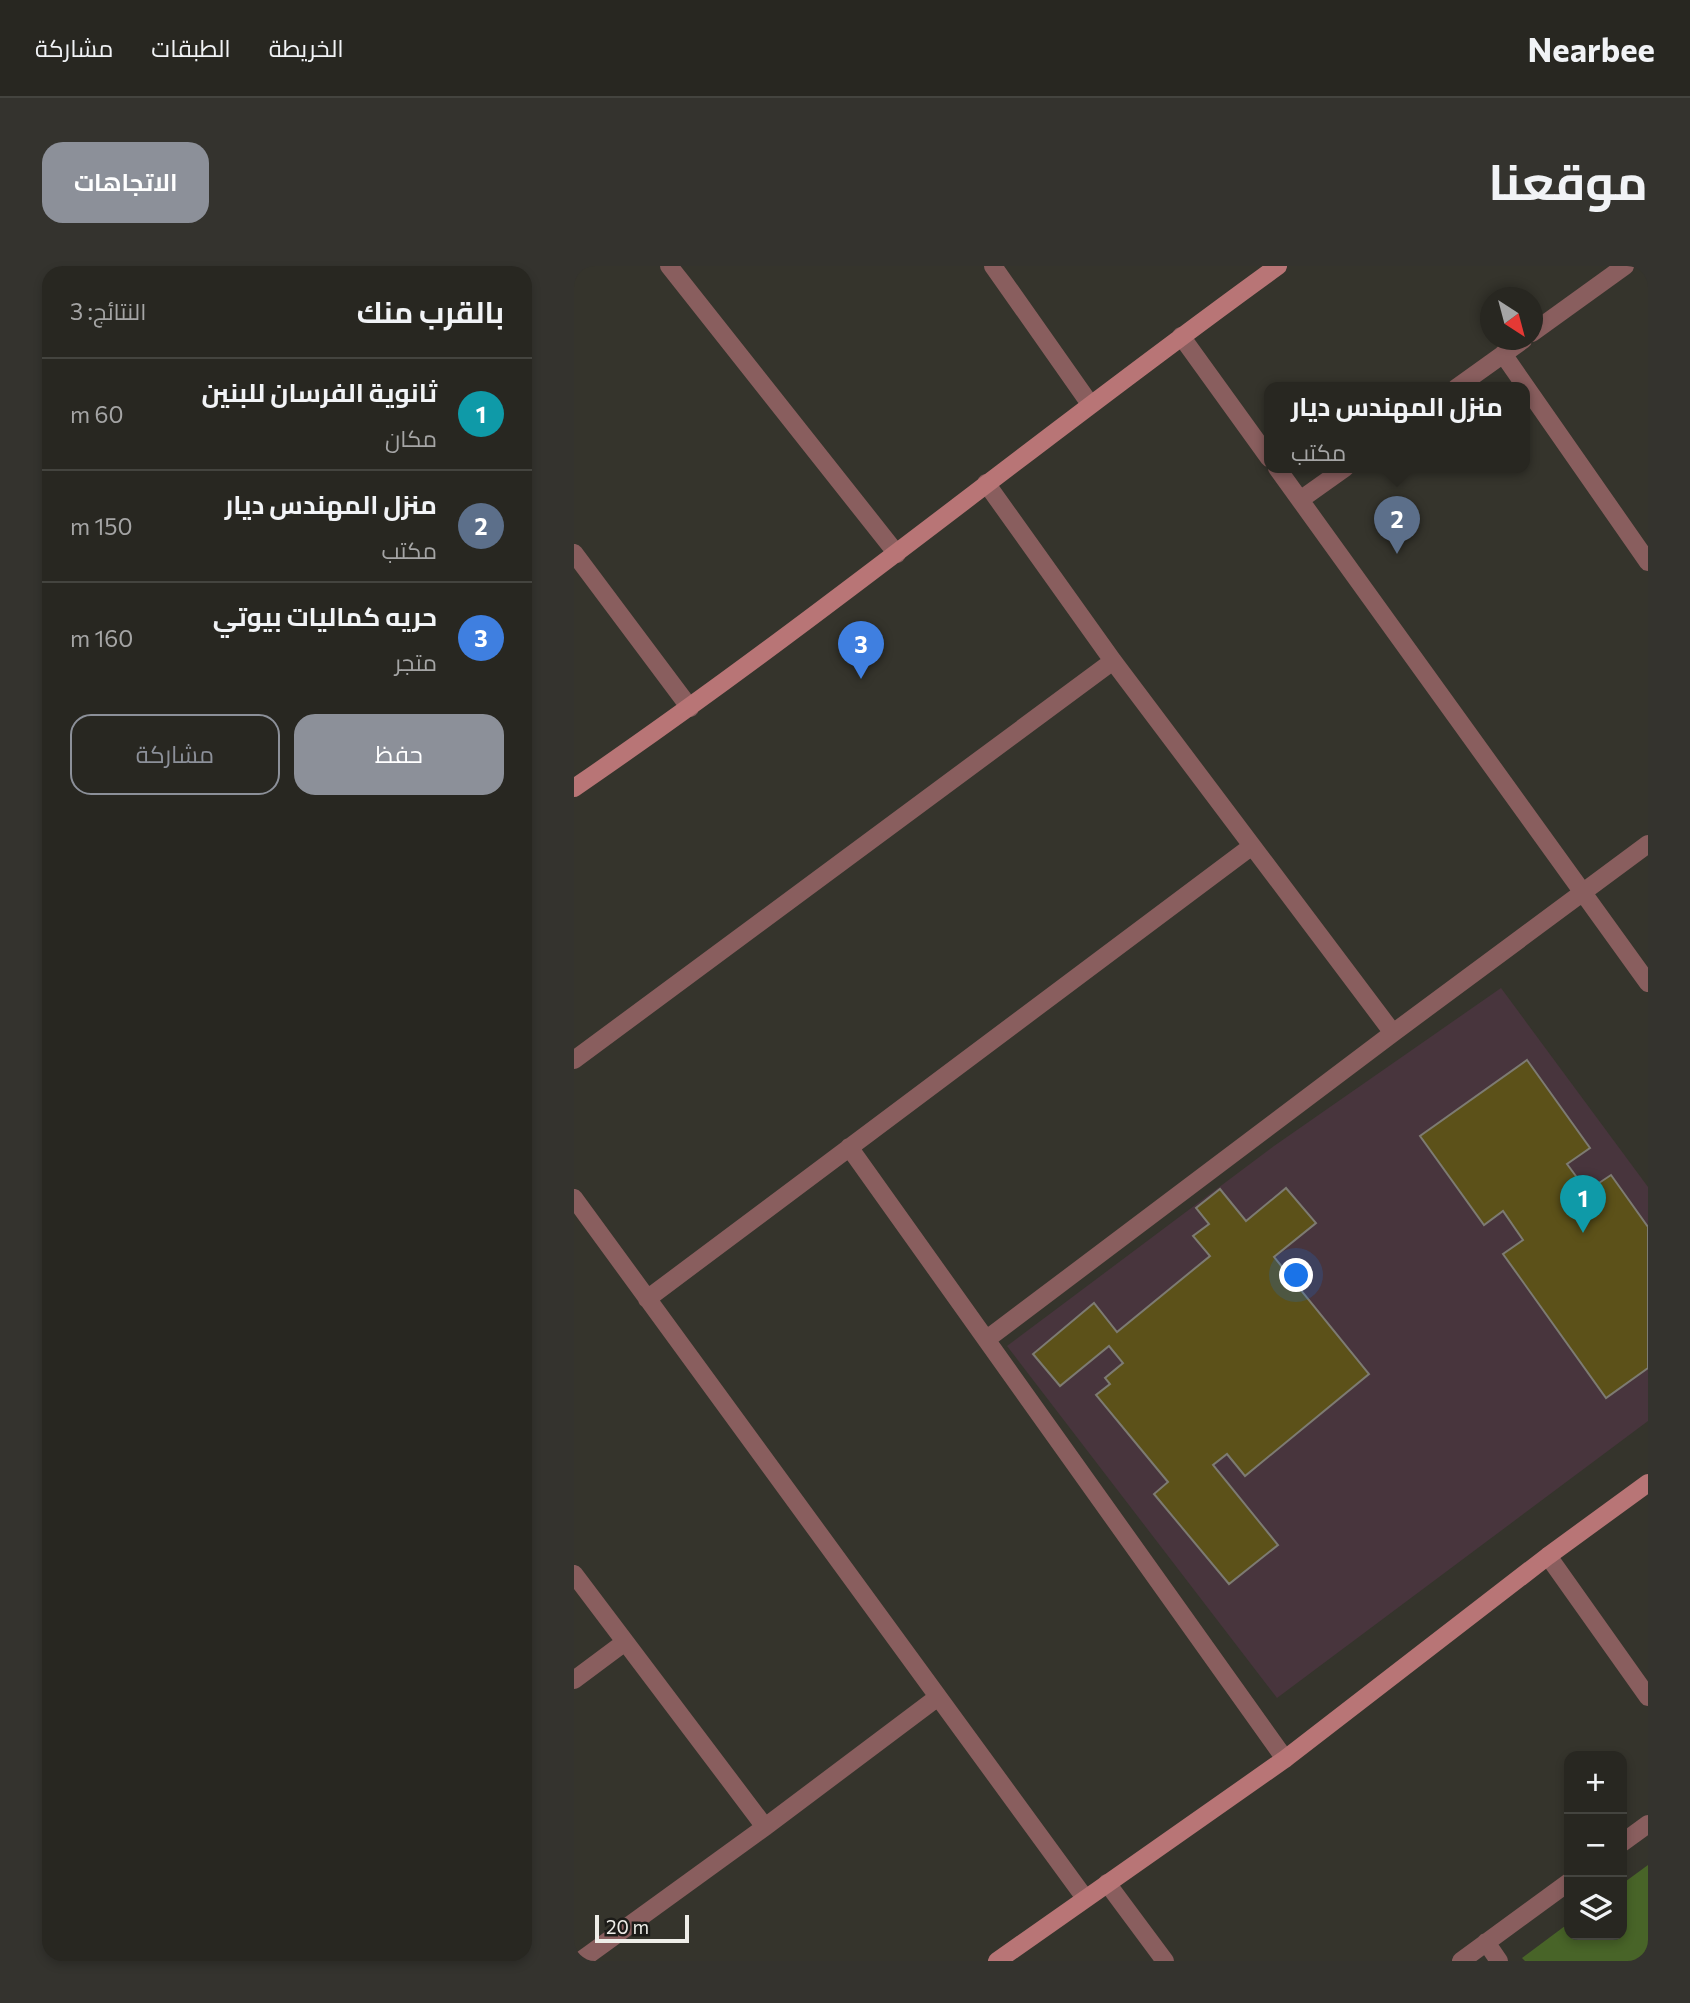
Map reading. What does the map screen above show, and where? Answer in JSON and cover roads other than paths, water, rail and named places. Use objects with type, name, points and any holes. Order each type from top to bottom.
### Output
[{"type":"street","points":[[669,266],[897,554]]},
{"type":"street","points":[[993,266],[1090,404]]},
{"type":"street","points":[[574,788],[690,708],[897,554],[986,482],[1278,266]]},
{"type":"street","points":[[1543,325],[1625,266]]},
{"type":"street","points":[[1181,336],[1264,451]]},
{"type":"street","points":[[1464,382],[1509,350]]},
{"type":"street","points":[[1503,354],[1523,382]]},
{"type":"street","points":[[1530,393],[1648,562]]},
{"type":"street","points":[[1281,473],[1648,984]]},
{"type":"street","points":[[1300,500],[1338,473]]},
{"type":"street","points":[[986,482],[1113,661],[1393,1033]]},
{"type":"street","points":[[574,553],[690,708]]},
{"type":"street","points":[[574,1060],[1113,661]]},
{"type":"street","points":[[987,1339],[1648,844]]},
{"type":"street","points":[[647,1298],[1252,846]]},
{"type":"street","points":[[849,1147],[1285,1759]]},
{"type":"street","points":[[574,1198],[1085,1898]]},
{"type":"street","points":[[997,1961],[1285,1759],[1548,1556],[1648,1483]]},
{"type":"street","points":[[1548,1556],[1648,1697]]},
{"type":"street","points":[[574,1574],[765,1827]]},
{"type":"street","points":[[574,1680],[625,1642]]},
{"type":"street","points":[[580,1961],[938,1697]]},
{"type":"street","points":[[1627,1839],[1648,1824]]},
{"type":"street","points":[[1107,1883],[1165,1961]]},
{"type":"street","points":[[1461,1961],[1564,1886]]},
{"type":"street","points":[[1486,1942],[1499,1961]]},
{"type":"place","name":"منزل المهندس ديار","points":[[1397,554]]},
{"type":"place","name":"حريه كماليات بيوتي","points":[[861,679]]},
{"type":"place","name":"ثانوية الفرسان للبنين","points":[[1583,1233]]}]
